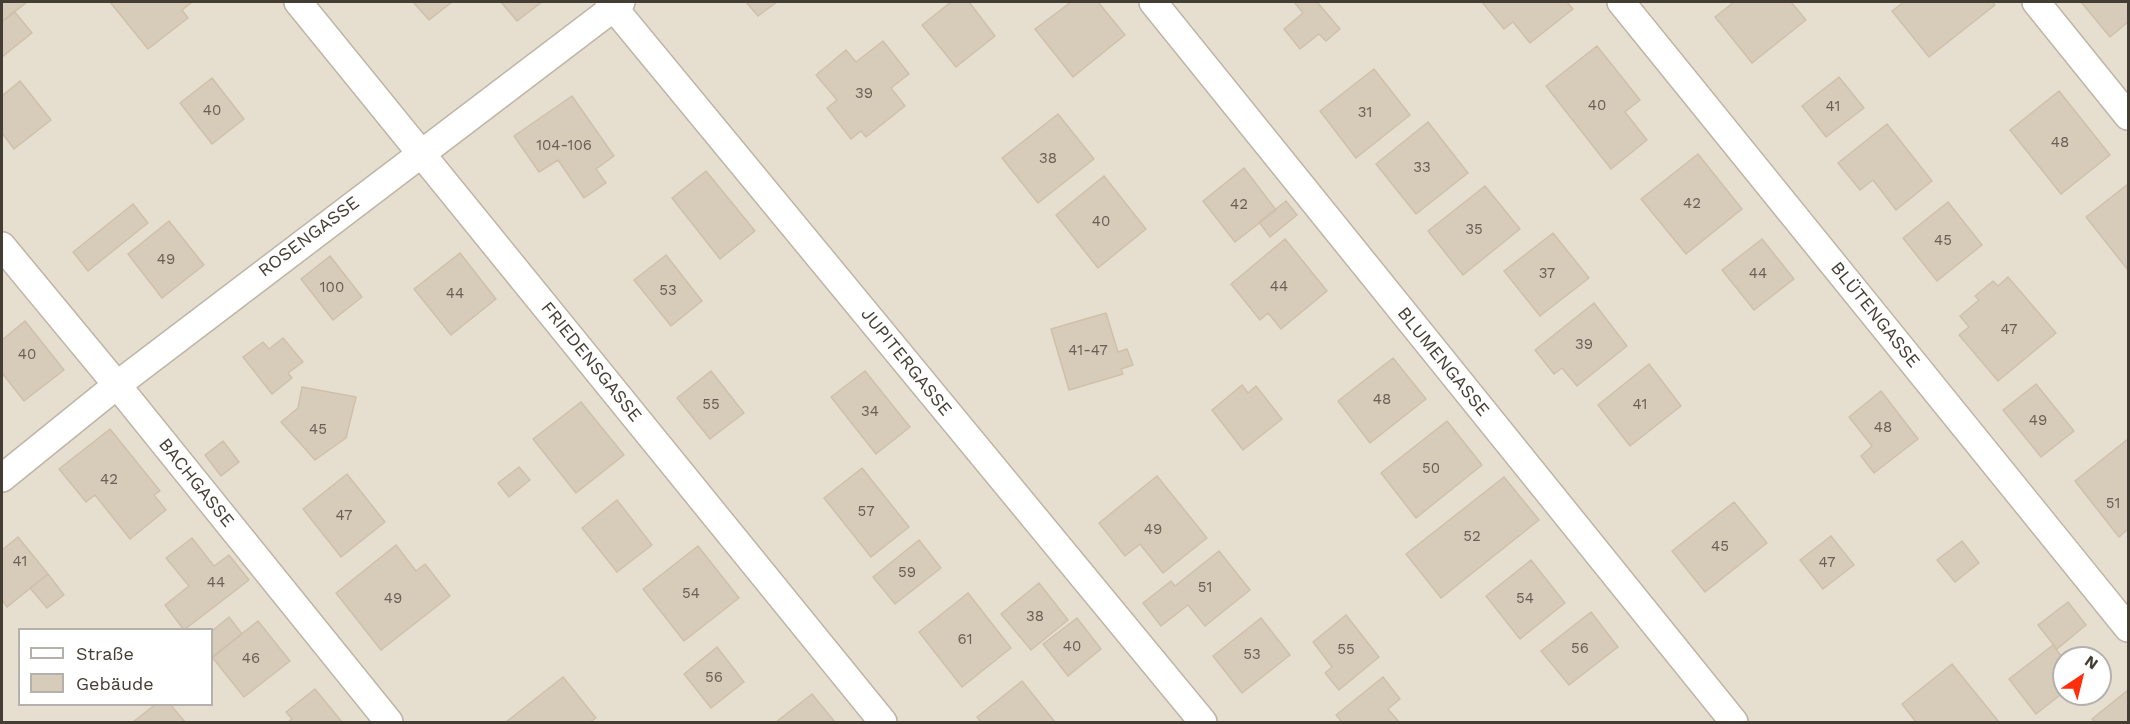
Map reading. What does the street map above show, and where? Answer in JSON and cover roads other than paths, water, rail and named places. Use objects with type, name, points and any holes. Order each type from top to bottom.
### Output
[{"type":"street","name":"FRIEDENSGASSE","points":[[298,2],[883,723]]},
{"type":"street","name":"BLUMENGASSE","points":[[1153,2],[1734,723]]},
{"type":"street","name":"BLÜTENGASSE","points":[[1621,2],[2128,628]]},
{"type":"street","points":[[2036,2],[2128,116]]},
{"type":"street","name":"ROSENGASSE","points":[[2,478],[117,385],[615,4]]},
{"type":"street","name":"JUPITERGASSE","points":[[615,4],[1203,723]]},
{"type":"street","name":"BACHGASSE","points":[[2,246],[389,723]]}]
